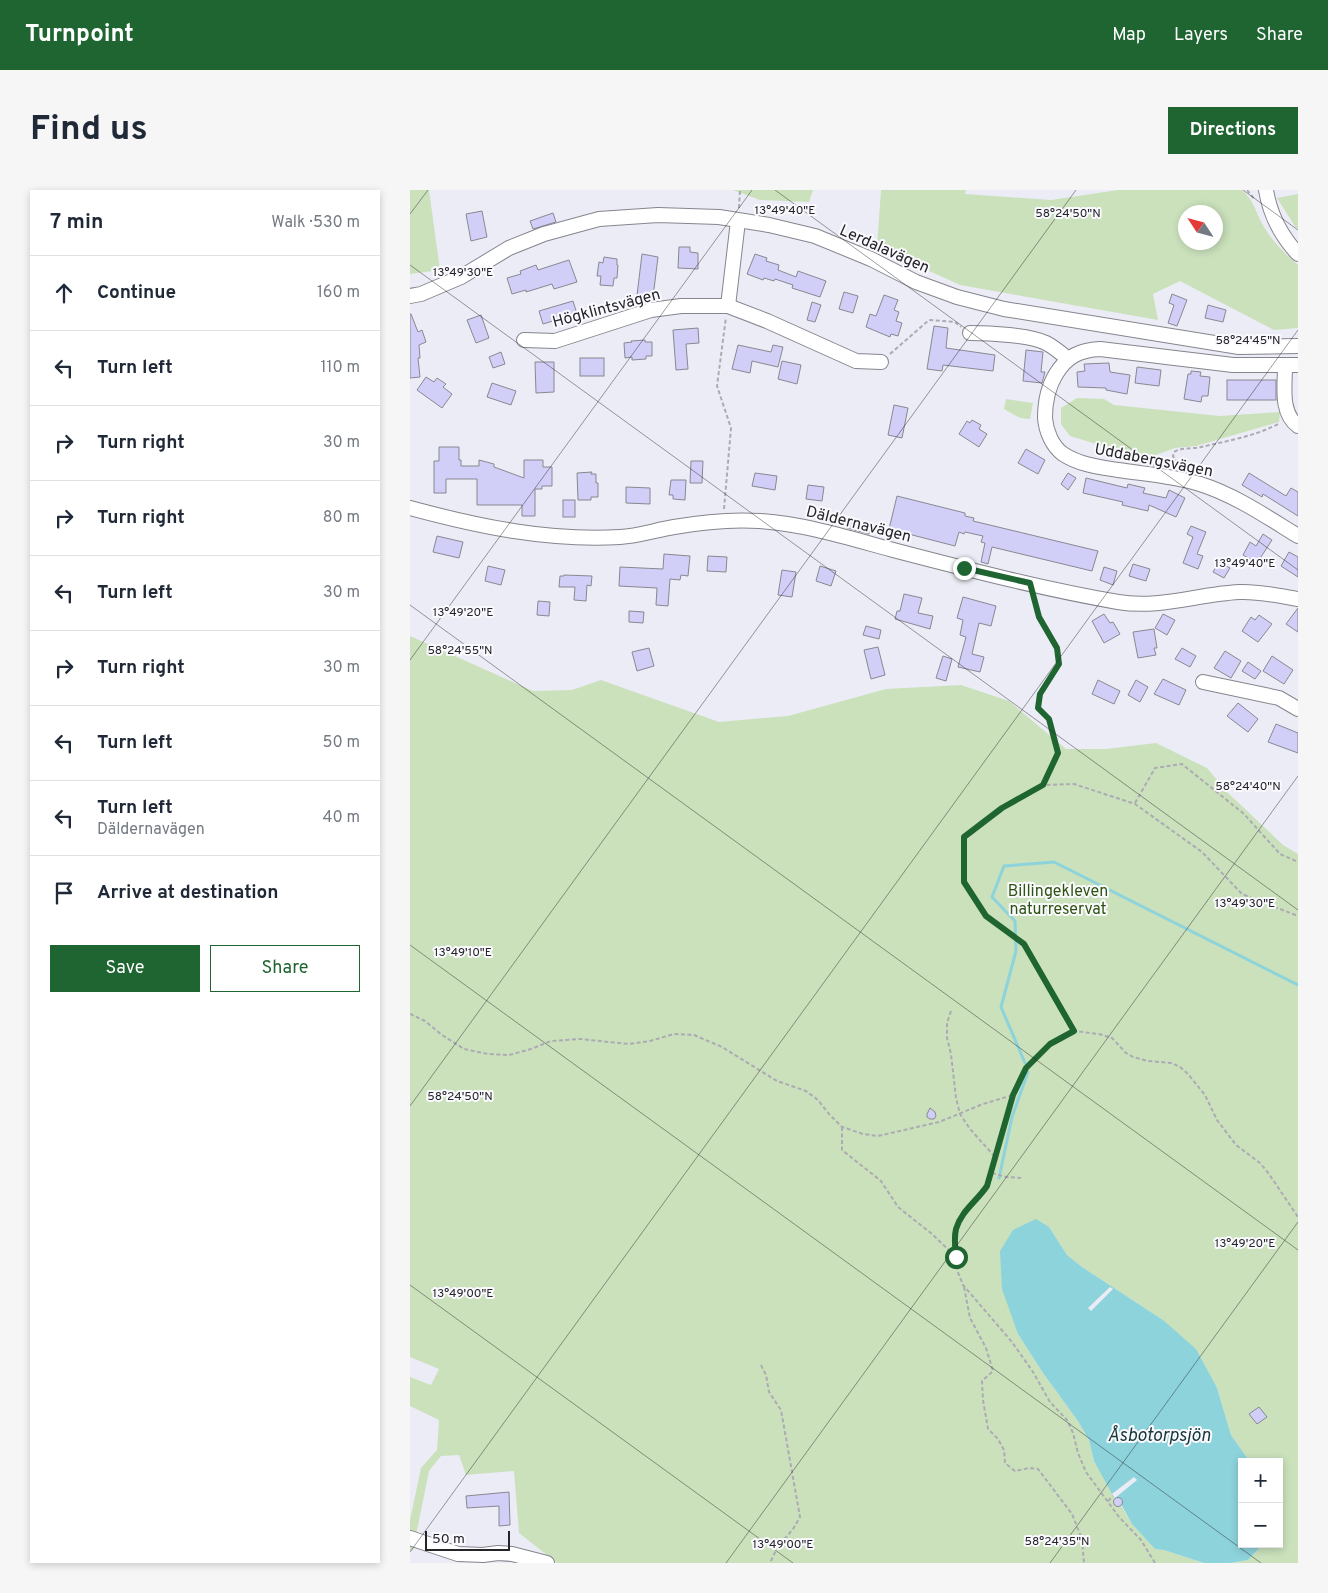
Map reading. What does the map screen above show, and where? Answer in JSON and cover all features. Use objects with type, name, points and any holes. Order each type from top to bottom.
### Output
[{"type":"street","points":[[1266,190],[1274,220],[1283,236],[1298,254]]},
{"type":"street","name":"Lerdalavägen","points":[[410,296],[421,294],[460,277],[518,244],[544,234],[600,219],[658,215],[719,216],[815,236],[871,259],[916,282],[957,297],[1004,309],[1239,347],[1298,346]]},
{"type":"street","points":[[728,306],[738,221]]},
{"type":"street","name":"Högklintsvägen","points":[[524,340],[555,341],[651,310],[681,306],[728,306],[767,321],[856,361],[880,362]]},
{"type":"street","points":[[970,333],[1044,342],[1057,349],[1068,359],[1086,350],[1100,349],[1233,365],[1292,365],[1285,406],[1294,422]]},
{"type":"street","name":"Uddabergsvägen","points":[[1068,359],[1055,375],[1048,391],[1045,408],[1046,426],[1051,440],[1062,453],[1093,466],[1198,483],[1217,490],[1298,536]]},
{"type":"street","name":"Däldernavägen","points":[[410,508],[484,527],[517,533],[553,536],[623,537],[696,523],[759,521],[813,529],[992,575],[1121,603],[1148,604],[1242,592],[1298,599]]},
{"type":"street","points":[[1203,682],[1279,698],[1297,708]]},
{"type":"street","points":[[410,1538],[458,1554],[483,1555],[498,1552],[547,1563]]},
{"type":"path","points":[[738,221],[740,190]]},
{"type":"path","points":[[880,362],[929,320],[955,322],[970,333]]},
{"type":"path","points":[[722,522],[731,428],[717,386],[726,322]]},
{"type":"path","points":[[1201,471],[1175,460],[1174,452],[1179,449],[1228,441],[1294,422]]},
{"type":"path","points":[[1030,583],[1039,617],[1057,648],[1059,664],[1040,694],[1038,708],[1049,719],[1058,753],[1043,785]]},
{"type":"path","points":[[1135,804],[1155,768],[1182,764],[1244,814],[1280,854],[1298,862]]},
{"type":"path","points":[[1074,1031],[1024,944],[986,916],[964,882],[964,837],[1002,808],[1043,785],[1074,784],[1135,804],[1202,852],[1242,894],[1298,916]]},
{"type":"path","points":[[951,1011],[947,1023],[947,1038],[960,1114],[996,1158]]},
{"type":"path","points":[[410,1014],[426,1021],[442,1035],[464,1049],[488,1054],[509,1055],[552,1041],[580,1038],[629,1044],[674,1034],[694,1036],[722,1047],[777,1081],[806,1091],[818,1100],[842,1127],[863,1134],[878,1136],[939,1122],[983,1104],[1013,1095]]},
{"type":"path","points":[[1084,1563],[1082,1539],[1072,1514],[1038,1469],[1029,1468],[1015,1471],[1005,1463],[1004,1450],[998,1439],[988,1429],[982,1380],[994,1371],[986,1348],[970,1318],[963,1285],[957,1270],[955,1230],[961,1216],[987,1186],[1013,1095],[1026,1068],[1050,1044],[1074,1031],[1099,1034],[1112,1038],[1132,1057],[1148,1061],[1172,1063],[1197,1084],[1205,1095],[1217,1120],[1236,1145],[1260,1163],[1298,1217]]},
{"type":"path","points":[[842,1127],[842,1150],[881,1181],[898,1207],[932,1234],[956,1257]]},
{"type":"path","points":[[992,1173],[1021,1178]]},
{"type":"path","points":[[963,1285],[1012,1342],[1033,1372],[1050,1402],[1067,1420],[1086,1472],[1120,1517],[1141,1540],[1155,1563]]},
{"type":"path","points":[[760,1365],[766,1375],[769,1392],[781,1410],[800,1517],[777,1548],[770,1563]]},
{"type":"path","points":[[1108,1501],[1113,1496]]},
{"type":"green space","points":[[410,190],[429,190],[440,270],[410,274]]},
{"type":"green space","points":[[733,190],[813,190],[809,202],[760,200]]},
{"type":"green space","points":[[881,190],[966,190],[965,194],[1051,200],[1118,190],[1242,190],[1249,198],[1271,238],[1298,265],[1298,328],[1274,330],[1180,281],[1153,294],[1158,320],[960,285],[877,247]]},
{"type":"green space","points":[[1298,194],[1298,228],[1296,228],[1277,198]]},
{"type":"green space","points":[[1077,398],[1104,399],[1114,405],[1220,416],[1280,412],[1279,422],[1196,446],[1175,448],[1145,459],[1070,436],[1061,424],[1061,408]]},
{"type":"green space","points":[[1006,399],[1033,403],[1030,419],[1020,418],[1004,409]]},
{"type":"green space","name":"Billingekleven naturreservat","points":[[410,636],[533,691],[572,690],[601,680],[719,722],[788,716],[886,689],[961,685],[1009,701],[1066,749],[1106,749],[1156,743],[1207,768],[1227,792],[1283,845],[1298,854],[1298,1563],[1230,1563],[1248,1560],[1259,1548],[1283,1548],[1283,1458],[1247,1458],[1231,1435],[1217,1388],[1163,1320],[1082,1267],[1067,1255],[1049,1227],[1018,1334],[1043,1373],[1078,1421],[1089,1440],[1094,1461],[1132,1524],[1155,1549],[1164,1550],[1204,1563],[557,1563],[519,1533],[514,1471],[466,1475],[459,1455],[441,1456],[429,1471],[413,1550],[410,1551],[410,1520],[421,1468],[437,1450],[439,1420],[410,1406],[410,1377],[431,1385],[439,1369],[410,1357]]},
{"type":"water","name":"Åsbotorpsjön","points":[[1036,1219],[1049,1227],[1067,1255],[1082,1267],[1163,1320],[1196,1349],[1217,1388],[1231,1435],[1247,1458],[1238,1458],[1238,1548],[1259,1548],[1248,1560],[1230,1563],[1204,1563],[1164,1550],[1155,1549],[1132,1524],[1122,1506],[1112,1494],[1094,1461],[1089,1440],[1078,1421],[1043,1373],[1018,1334],[1002,1289],[1000,1251],[1013,1230]]},
{"type":"pier","points":[[1110,1287],[1113,1289],[1091,1311],[1088,1308]]},
{"type":"pier","points":[[1134,1477],[1137,1480],[1115,1498],[1112,1494]]},
{"type":"building","points":[[482,211],[487,237],[471,241],[466,214]]},
{"type":"building","points":[[553,213],[556,222],[533,229],[530,221]]},
{"type":"building","points":[[679,247],[690,247],[690,252],[698,253],[698,269],[678,268]]},
{"type":"building","points":[[642,254],[658,257],[653,297],[637,295]]},
{"type":"building","points":[[755,254],[767,258],[766,261],[779,265],[778,270],[796,277],[798,271],[826,281],[820,297],[792,288],[793,285],[775,279],[774,281],[764,278],[763,280],[747,274]]},
{"type":"building","points":[[604,257],[617,259],[617,278],[614,278],[613,286],[600,285],[601,276],[597,276],[599,262],[603,263]]},
{"type":"building","points":[[569,260],[577,282],[554,289],[552,284],[512,294],[507,278],[521,274],[520,271],[536,265],[538,270]]},
{"type":"building","points":[[844,292],[858,296],[853,313],[839,309]]},
{"type":"building","points":[[1172,294],[1187,300],[1177,326],[1168,323],[1174,305],[1169,303]]},
{"type":"building","points":[[884,295],[898,300],[894,310],[899,312],[896,321],[902,323],[898,336],[891,334],[890,337],[866,327],[870,314],[876,316]]},
{"type":"building","points":[[573,301],[578,317],[564,321],[563,318],[543,324],[539,311]]},
{"type":"building","points":[[812,302],[821,305],[815,322],[807,320]]},
{"type":"building","points":[[1208,305],[1226,310],[1223,322],[1205,318]]},
{"type":"building","points":[[410,314],[418,332],[422,330],[426,342],[419,345],[420,377],[410,378]]},
{"type":"building","points":[[481,315],[489,338],[476,343],[467,320]]},
{"type":"building","points":[[934,326],[948,328],[946,348],[995,355],[993,371],[943,365],[942,371],[927,369]]},
{"type":"building","points":[[698,328],[699,343],[686,344],[688,369],[676,370],[673,330]]},
{"type":"building","points":[[645,340],[645,342],[652,342],[652,356],[646,356],[646,359],[632,360],[632,357],[625,358],[624,343]]},
{"type":"building","points":[[738,345],[771,352],[773,345],[783,347],[778,367],[752,361],[750,373],[732,369]]},
{"type":"building","points":[[1026,350],[1043,352],[1041,372],[1045,372],[1042,383],[1023,381]]},
{"type":"building","points":[[501,352],[505,364],[493,368],[489,357]]},
{"type":"building","points":[[580,358],[604,358],[604,376],[580,376]]},
{"type":"building","points":[[782,361],[801,365],[797,384],[778,379]]},
{"type":"building","points":[[535,362],[554,362],[554,392],[536,393]]},
{"type":"building","points":[[1109,363],[1110,372],[1130,375],[1127,394],[1106,390],[1106,388],[1078,387],[1077,372],[1085,371],[1084,364]]},
{"type":"building","points":[[1137,367],[1161,370],[1159,386],[1135,383]]},
{"type":"building","points":[[1191,371],[1201,372],[1200,376],[1210,377],[1208,396],[1202,396],[1201,402],[1184,399],[1188,374],[1191,374]]},
{"type":"building","points":[[426,377],[434,382],[437,378],[446,384],[443,387],[452,394],[442,408],[417,390]]},
{"type":"building","points":[[1227,380],[1276,380],[1276,400],[1227,400]]},
{"type":"building","points":[[492,383],[516,391],[511,405],[487,397]]},
{"type":"building","points":[[894,405],[908,408],[902,438],[888,435]]},
{"type":"building","points":[[972,420],[981,425],[979,429],[987,434],[979,447],[959,434],[967,421],[970,423]]},
{"type":"building","points":[[439,447],[459,447],[461,466],[479,466],[479,460],[494,464],[494,467],[524,478],[524,460],[543,460],[543,467],[552,467],[552,486],[542,486],[542,489],[535,489],[535,516],[522,516],[522,505],[477,505],[477,479],[446,479],[446,493],[434,493],[434,461],[439,461]]},
{"type":"building","points":[[1026,449],[1045,460],[1038,474],[1018,463]]},
{"type":"building","points":[[691,461],[703,461],[702,483],[690,483]]},
{"type":"building","points":[[592,472],[591,474],[596,474],[598,497],[591,497],[591,500],[578,500],[577,473]]},
{"type":"building","points":[[755,473],[777,476],[775,490],[752,486]]},
{"type":"building","points":[[1068,473],[1076,478],[1068,490],[1061,484]]},
{"type":"building","points":[[1249,473],[1286,496],[1291,488],[1298,492],[1298,516],[1263,494],[1262,497],[1242,485]]},
{"type":"building","points":[[1086,478],[1127,488],[1128,484],[1145,488],[1143,493],[1166,498],[1169,490],[1185,498],[1176,517],[1149,505],[1148,511],[1122,505],[1123,502],[1083,493]]},
{"type":"building","points":[[671,480],[686,480],[685,500],[673,499],[673,495],[669,495]]},
{"type":"building","points":[[808,485],[824,487],[822,501],[806,499]]},
{"type":"building","points":[[626,487],[650,488],[650,504],[626,503]]},
{"type":"building","points":[[897,496],[965,513],[965,516],[974,518],[973,521],[1098,551],[1092,571],[992,547],[988,564],[981,562],[985,543],[981,542],[983,536],[959,532],[955,546],[889,529]]},
{"type":"building","points":[[563,500],[575,500],[575,517],[563,517]]},
{"type":"building","points":[[849,521],[871,527],[869,534],[847,528]]},
{"type":"building","points":[[1191,526],[1206,532],[1197,554],[1203,556],[1198,569],[1183,563],[1193,537],[1187,534]]},
{"type":"building","points":[[1263,534],[1272,540],[1257,563],[1243,555],[1250,542],[1256,546]]},
{"type":"building","points":[[437,536],[463,542],[459,558],[433,552]]},
{"type":"building","points":[[1289,552],[1298,557],[1298,577],[1281,566]]},
{"type":"building","points":[[664,554],[690,556],[688,576],[681,575],[680,580],[670,579],[668,606],[656,605],[657,588],[619,586],[620,567],[663,569]]},
{"type":"building","points":[[708,556],[727,557],[726,572],[707,571]]},
{"type":"building","points":[[1219,562],[1230,568],[1224,578],[1213,572]]},
{"type":"building","points":[[1133,564],[1150,569],[1146,581],[1129,576]]},
{"type":"building","points":[[488,566],[505,570],[501,585],[485,581]]},
{"type":"building","points":[[820,566],[836,571],[831,586],[816,581]]},
{"type":"building","points":[[1104,567],[1117,571],[1113,585],[1100,580]]},
{"type":"building","points":[[782,570],[796,572],[792,597],[778,595]]},
{"type":"building","points":[[560,576],[592,576],[591,586],[587,585],[586,601],[574,600],[575,587],[559,587]]},
{"type":"building","points":[[904,594],[922,598],[918,613],[933,616],[930,629],[895,619],[897,611],[900,611]]},
{"type":"building","points":[[963,597],[996,606],[991,626],[979,623],[972,654],[984,657],[980,672],[958,667],[966,637],[960,635],[963,620],[957,618]]},
{"type":"building","points":[[538,601],[550,602],[549,616],[537,615]]},
{"type":"building","points":[[1298,608],[1298,632],[1286,624]]},
{"type":"building","points":[[629,611],[644,612],[643,623],[629,622]]},
{"type":"building","points":[[1104,614],[1110,623],[1113,622],[1120,634],[1104,643],[1092,621]]},
{"type":"building","points":[[1163,614],[1175,620],[1167,635],[1155,628]]},
{"type":"building","points":[[1259,615],[1272,624],[1258,642],[1242,631],[1251,617],[1255,620]]},
{"type":"building","points":[[866,626],[881,630],[879,639],[863,635]]},
{"type":"building","points":[[1154,629],[1157,648],[1154,648],[1156,655],[1138,658],[1133,632]]},
{"type":"building","points":[[878,647],[885,675],[871,679],[864,650]]},
{"type":"building","points":[[649,648],[654,666],[637,671],[632,652]]},
{"type":"building","points":[[1182,648],[1196,656],[1190,667],[1175,659]]},
{"type":"building","points":[[1225,651],[1241,661],[1231,678],[1214,668]]},
{"type":"building","points":[[943,656],[952,659],[946,681],[936,678]]},
{"type":"building","points":[[1272,656],[1293,670],[1284,684],[1263,671]]},
{"type":"building","points":[[1248,662],[1261,671],[1255,679],[1242,671]]},
{"type":"building","points":[[1163,679],[1186,690],[1179,705],[1154,694]]},
{"type":"building","points":[[1098,680],[1120,691],[1114,704],[1092,694]]},
{"type":"building","points":[[1136,680],[1148,687],[1140,702],[1128,695]]},
{"type":"building","points":[[1238,703],[1258,719],[1248,732],[1227,716]]},
{"type":"building","points":[[1276,724],[1298,733],[1298,753],[1268,742]]},
{"type":"building","points":[[930,1108],[935,1112],[936,1116],[934,1119],[927,1117]]},
{"type":"building","points":[[1259,1407],[1267,1417],[1257,1424],[1249,1414]]},
{"type":"building","points":[[509,1492],[510,1525],[499,1526],[499,1506],[467,1508],[466,1496]]},
{"type":"building","points":[[1118,1497],[1123,1502],[1118,1507],[1113,1502]]},
{"type":"waterway","points":[[1025,1063],[1001,1007],[1016,951],[1015,921],[992,897],[1004,866],[1054,862],[1298,985]]},
{"type":"waterway","points":[[999,1178],[1012,1117],[1028,1072]]},
{"type":"route","points":[[956,1257],[955,1230],[961,1216],[987,1186],[994,1167],[1013,1095],[1026,1068],[1050,1044],[1074,1031],[1024,944],[986,916],[964,882],[964,837],[1002,808],[1043,785],[1058,753],[1049,719],[1038,708],[1040,694],[1059,664],[1057,648],[1039,617],[1030,583],[964,568]]}]
